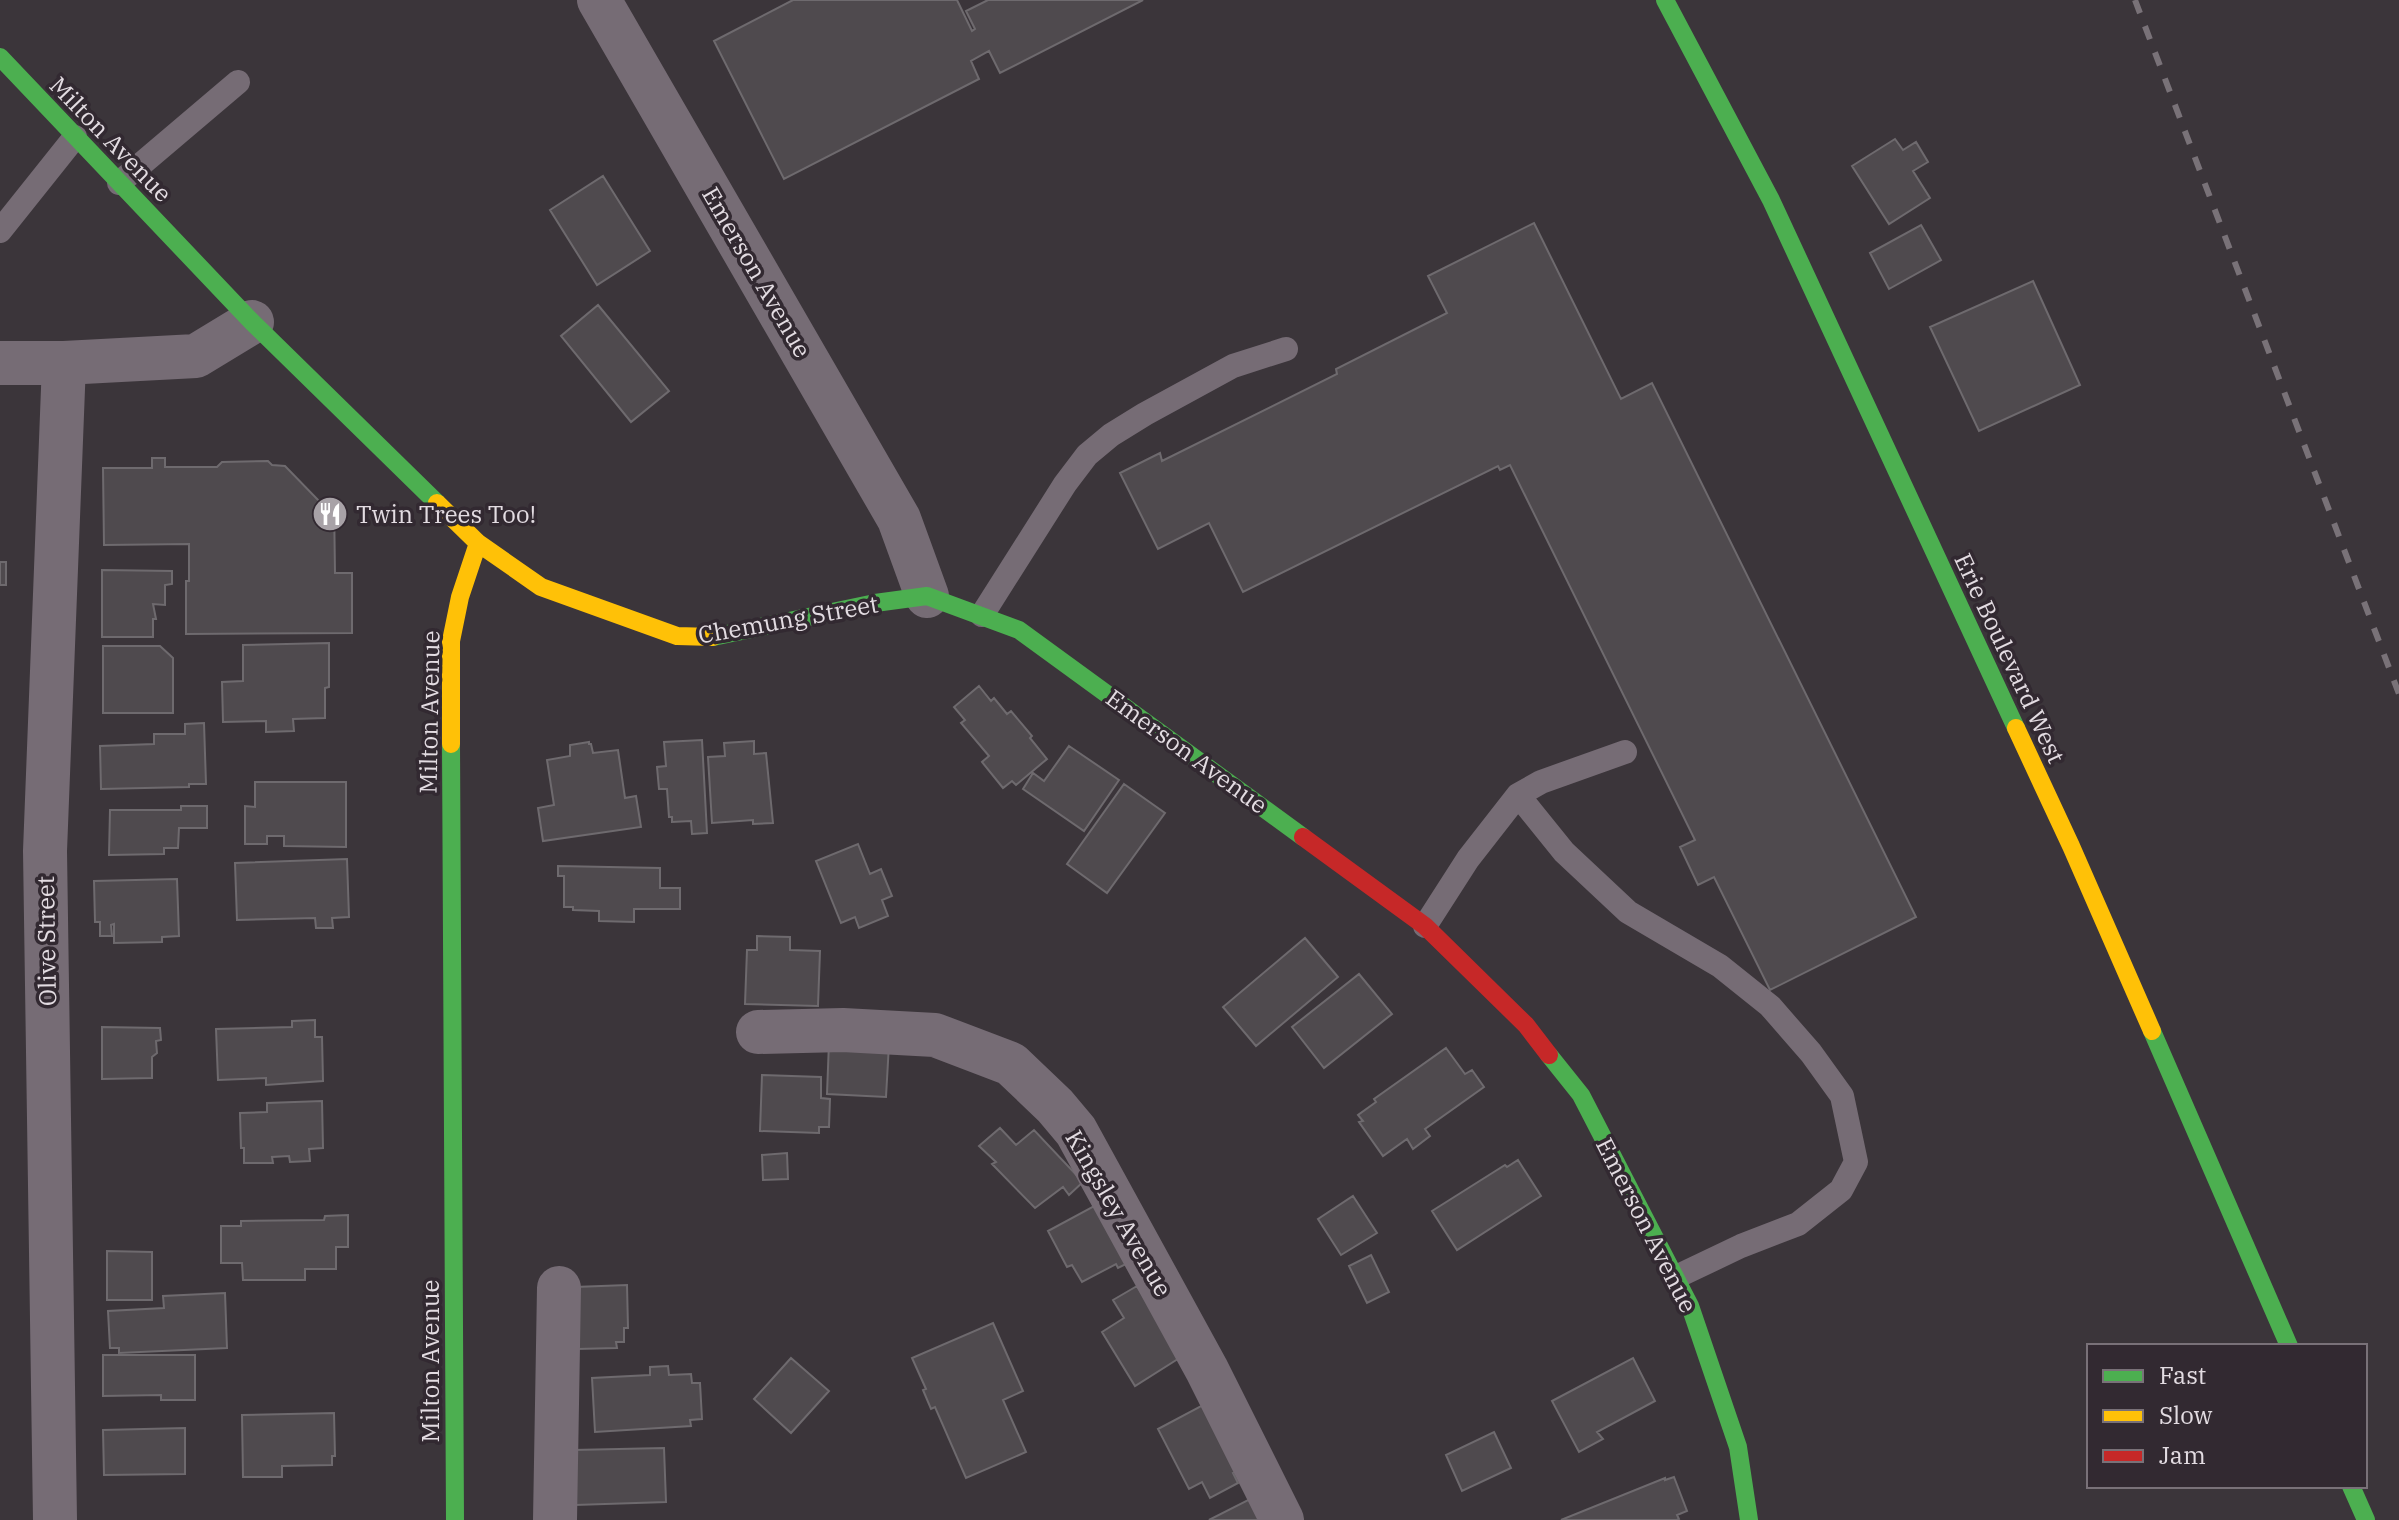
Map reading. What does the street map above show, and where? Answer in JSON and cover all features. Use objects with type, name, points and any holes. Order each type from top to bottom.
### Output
[{"type":"street","name":"Emerson Avenue","points":[[599,0],[899,519],[927,596],[1019,630],[1425,926],[1526,1025],[1581,1095],[1690,1306],[1738,1447],[1749,1520]]},
{"type":"street","name":"Erie Boulevard West","points":[[1665,0],[1771,200],[2064,831],[2288,1344]]},
{"type":"street","name":"Milton Avenue","points":[[0,57],[252,322],[478,543],[460,597],[451,641],[455,1520]]},
{"type":"street","points":[[0,363],[196,356],[252,322]]},
{"type":"street","name":"Olive Street","points":[[55,1520],[45,851],[64,363]]},
{"type":"street","name":"Chemung Street","points":[[478,543],[541,587],[677,636],[715,637],[875,603],[927,596]]},
{"type":"street","name":"Kingsley Avenue","points":[[758,1032],[843,1030],[935,1035],[1011,1064],[1076,1131],[1207,1370],[1282,1520]]},
{"type":"street","points":[[555,1520],[559,1288]]},
{"type":"street","points":[[2352,1488],[2366,1520]]},
{"type":"lane","points":[[119,183],[238,82]]},
{"type":"lane","points":[[0,231],[75,137]]},
{"type":"lane","points":[[982,615],[1065,484],[1087,455],[1111,435],[1145,414],[1233,366],[1286,349]]},
{"type":"lane","points":[[1425,926],[1468,859],[1518,795],[1541,782],[1625,752]]},
{"type":"lane","points":[[1518,795],[1564,852],[1628,912],[1720,966],[1770,1006],[1811,1053],[1842,1096],[1856,1162],[1841,1190],[1798,1224],[1741,1246],[1676,1277]]},
{"type":"building","points":[[793,0],[957,0],[972,31],[975,29],[966,11],[988,0],[1143,0],[1000,73],[989,51],[971,61],[979,79],[784,179],[714,41]]},
{"type":"building","points":[[1895,139],[1903,150],[1916,142],[1928,162],[1913,171],[1930,198],[1889,224],[1852,166]]},
{"type":"building","points":[[603,176],[650,251],[597,285],[550,210]]},
{"type":"building","points":[[1534,223],[1621,399],[1652,383],[1916,917],[1770,990],[1714,877],[1698,885],[1680,847],[1695,840],[1510,465],[1500,470],[1498,466],[1243,592],[1209,523],[1158,549],[1120,473],[1160,453],[1162,461],[1337,374],[1336,369],[1447,313],[1428,276]]},
{"type":"building","points":[[1921,225],[1941,260],[1889,289],[1870,253]]},
{"type":"building","points":[[2033,281],[2080,385],[1979,431],[1930,327]]},
{"type":"building","points":[[598,305],[669,391],[631,422],[561,336]]},
{"type":"building","points":[[152,458],[165,458],[165,467],[217,467],[222,462],[268,461],[272,465],[285,466],[320,502],[334,502],[335,573],[352,573],[352,633],[186,634],[189,544],[104,545],[103,468],[152,468]]},
{"type":"building","points":[[0,562],[6,562],[6,585],[0,585]]},
{"type":"building","points":[[102,570],[172,571],[172,584],[165,585],[165,605],[153,604],[156,619],[153,619],[153,637],[102,637]]},
{"type":"building","points":[[329,643],[325,718],[293,719],[294,731],[266,732],[266,721],[223,722],[222,682],[243,681],[243,645]]},
{"type":"building","points":[[103,646],[160,646],[173,658],[173,713],[103,713]]},
{"type":"building","points":[[979,686],[1007,714],[1011,711],[1047,759],[1016,785],[1012,781],[1003,788],[982,762],[989,756],[961,723],[965,720],[954,707]]},
{"type":"building","points":[[204,723],[206,784],[101,789],[100,746],[154,744],[154,734],[185,734],[185,724]]},
{"type":"building","points":[[702,740],[707,833],[692,834],[691,821],[672,822],[672,817],[669,817],[667,789],[659,789],[657,767],[666,766],[664,742]]},
{"type":"building","points":[[754,741],[754,754],[766,753],[773,823],[753,824],[753,820],[712,823],[708,757],[725,756],[724,743]]},
{"type":"building","points":[[589,742],[593,753],[618,750],[625,798],[636,796],[641,827],[543,841],[538,808],[554,805],[547,760],[570,756],[570,745]]},
{"type":"building","points":[[1069,746],[1119,780],[1084,831],[1023,789],[1033,773],[1044,781]]},
{"type":"building","points":[[255,782],[346,782],[346,847],[284,846],[284,836],[267,836],[267,844],[245,844],[245,806],[255,807]]},
{"type":"building","points":[[1124,784],[1165,813],[1107,893],[1067,864]]},
{"type":"building","points":[[181,806],[207,806],[207,828],[179,828],[178,848],[164,848],[164,854],[109,855],[110,810],[181,810]]},
{"type":"building","points":[[858,844],[870,874],[881,869],[892,896],[882,900],[888,916],[859,928],[855,917],[841,923],[816,861]]},
{"type":"building","points":[[347,859],[349,917],[332,918],[333,928],[316,928],[315,918],[237,920],[235,863]]},
{"type":"building","points":[[558,866],[660,868],[660,888],[680,888],[680,909],[634,909],[634,922],[599,921],[599,911],[564,907],[564,876],[558,876]]},
{"type":"building","points":[[177,879],[179,936],[162,937],[162,942],[114,943],[114,924],[111,925],[112,936],[100,936],[100,922],[95,922],[94,881]]},
{"type":"building","points":[[757,936],[790,937],[790,950],[820,951],[818,1006],[745,1004],[747,950],[757,950]]},
{"type":"building","points":[[1305,938],[1338,977],[1256,1046],[1223,1007]]},
{"type":"building","points":[[1359,974],[1392,1014],[1324,1068],[1292,1027]]},
{"type":"building","points":[[315,1020],[315,1037],[322,1037],[323,1081],[266,1085],[266,1078],[218,1080],[216,1029],[292,1027],[292,1021]]},
{"type":"building","points":[[102,1027],[160,1028],[161,1040],[156,1041],[157,1053],[152,1057],[152,1078],[102,1079]]},
{"type":"building","points":[[829,1042],[889,1044],[886,1097],[827,1094]]},
{"type":"building","points":[[1446,1048],[1465,1074],[1472,1070],[1484,1087],[1425,1129],[1430,1136],[1413,1149],[1407,1139],[1383,1156],[1359,1122],[1363,1121],[1358,1115],[1376,1102],[1374,1099]]},
{"type":"building","points":[[762,1075],[821,1077],[821,1098],[830,1099],[829,1127],[819,1127],[819,1133],[760,1131]]},
{"type":"building","points":[[322,1101],[323,1148],[309,1149],[310,1161],[290,1162],[289,1156],[272,1157],[273,1163],[244,1163],[240,1113],[267,1112],[267,1103]]},
{"type":"building","points":[[1000,1128],[1016,1145],[1034,1130],[1083,1182],[1069,1195],[1063,1187],[1035,1208],[992,1164],[996,1162],[979,1146]]},
{"type":"building","points":[[787,1153],[788,1179],[763,1180],[762,1155]]},
{"type":"building","points":[[1518,1160],[1541,1196],[1457,1250],[1432,1211]]},
{"type":"building","points":[[1353,1196],[1377,1233],[1341,1255],[1318,1219]]},
{"type":"building","points":[[1096,1205],[1126,1264],[1118,1268],[1116,1264],[1082,1282],[1072,1265],[1067,1267],[1048,1231]]},
{"type":"building","points":[[348,1215],[348,1247],[336,1247],[336,1269],[305,1269],[305,1280],[243,1280],[242,1263],[221,1263],[221,1226],[241,1226],[241,1221],[324,1220],[325,1216]]},
{"type":"building","points":[[107,1251],[152,1252],[152,1300],[107,1300]]},
{"type":"building","points":[[1371,1255],[1389,1292],[1367,1303],[1349,1266]]},
{"type":"building","points":[[627,1285],[628,1328],[624,1328],[624,1342],[616,1342],[617,1348],[577,1349],[575,1287]]},
{"type":"building","points":[[1137,1286],[1181,1357],[1135,1386],[1102,1332],[1124,1318],[1113,1300]]},
{"type":"building","points":[[225,1293],[227,1348],[119,1353],[119,1348],[110,1348],[108,1311],[164,1308],[163,1296]]},
{"type":"building","points":[[993,1323],[1023,1391],[1003,1400],[1026,1452],[966,1478],[935,1407],[931,1409],[912,1358]]},
{"type":"building","points":[[103,1355],[195,1355],[195,1400],[161,1400],[161,1395],[103,1396]]},
{"type":"building","points":[[791,1358],[829,1391],[791,1433],[754,1399]]},
{"type":"building","points":[[1633,1358],[1655,1401],[1597,1432],[1603,1439],[1579,1452],[1552,1401]]},
{"type":"building","points":[[668,1366],[669,1375],[691,1374],[692,1383],[700,1383],[702,1419],[690,1420],[691,1426],[595,1432],[592,1378],[650,1375],[650,1367]]},
{"type":"building","points":[[1203,1405],[1238,1471],[1233,1473],[1238,1483],[1210,1498],[1202,1482],[1189,1489],[1158,1429]]},
{"type":"building","points":[[334,1413],[335,1456],[332,1456],[332,1465],[282,1466],[282,1477],[243,1477],[242,1415]]},
{"type":"building","points":[[185,1428],[185,1474],[104,1475],[103,1430]]},
{"type":"building","points":[[1494,1432],[1511,1468],[1462,1491],[1446,1455]]},
{"type":"building","points":[[664,1448],[666,1502],[575,1505],[573,1450]]},
{"type":"building","points":[[1674,1477],[1687,1511],[1677,1515],[1677,1520],[1561,1520],[1665,1478]]},
{"type":"building","points":[[1254,1497],[1265,1520],[1209,1520]]},
{"type":"railway","points":[[2135,0],[2399,694]]},
{"type":"traffic: fast","points":[[1665,0],[1771,200],[2016,728]]},
{"type":"traffic: fast","points":[[0,57],[252,322],[437,503]]},
{"type":"traffic: fast","points":[[713,637],[875,603],[927,596],[1019,630],[1303,837]]},
{"type":"traffic: fast","points":[[451,744],[455,1520]]},
{"type":"traffic: fast","points":[[2152,1031],[2288,1344]]},
{"type":"traffic: fast","points":[[1549,1055],[1581,1095],[1690,1306],[1738,1447],[1749,1520]]},
{"type":"traffic: fast","points":[[2352,1488],[2366,1520]]},
{"type":"traffic: slow","points":[[437,503],[478,543],[541,587],[677,636],[713,637]]},
{"type":"traffic: slow","points":[[451,744],[451,641],[460,597],[478,543]]},
{"type":"traffic: slow","points":[[2016,728],[2152,1031]]},
{"type":"traffic: jam","points":[[1303,837],[1425,926],[1526,1025],[1549,1055]]},
{"type":"place","name":"Twin Trees Too!","points":[[330,514]]}]
